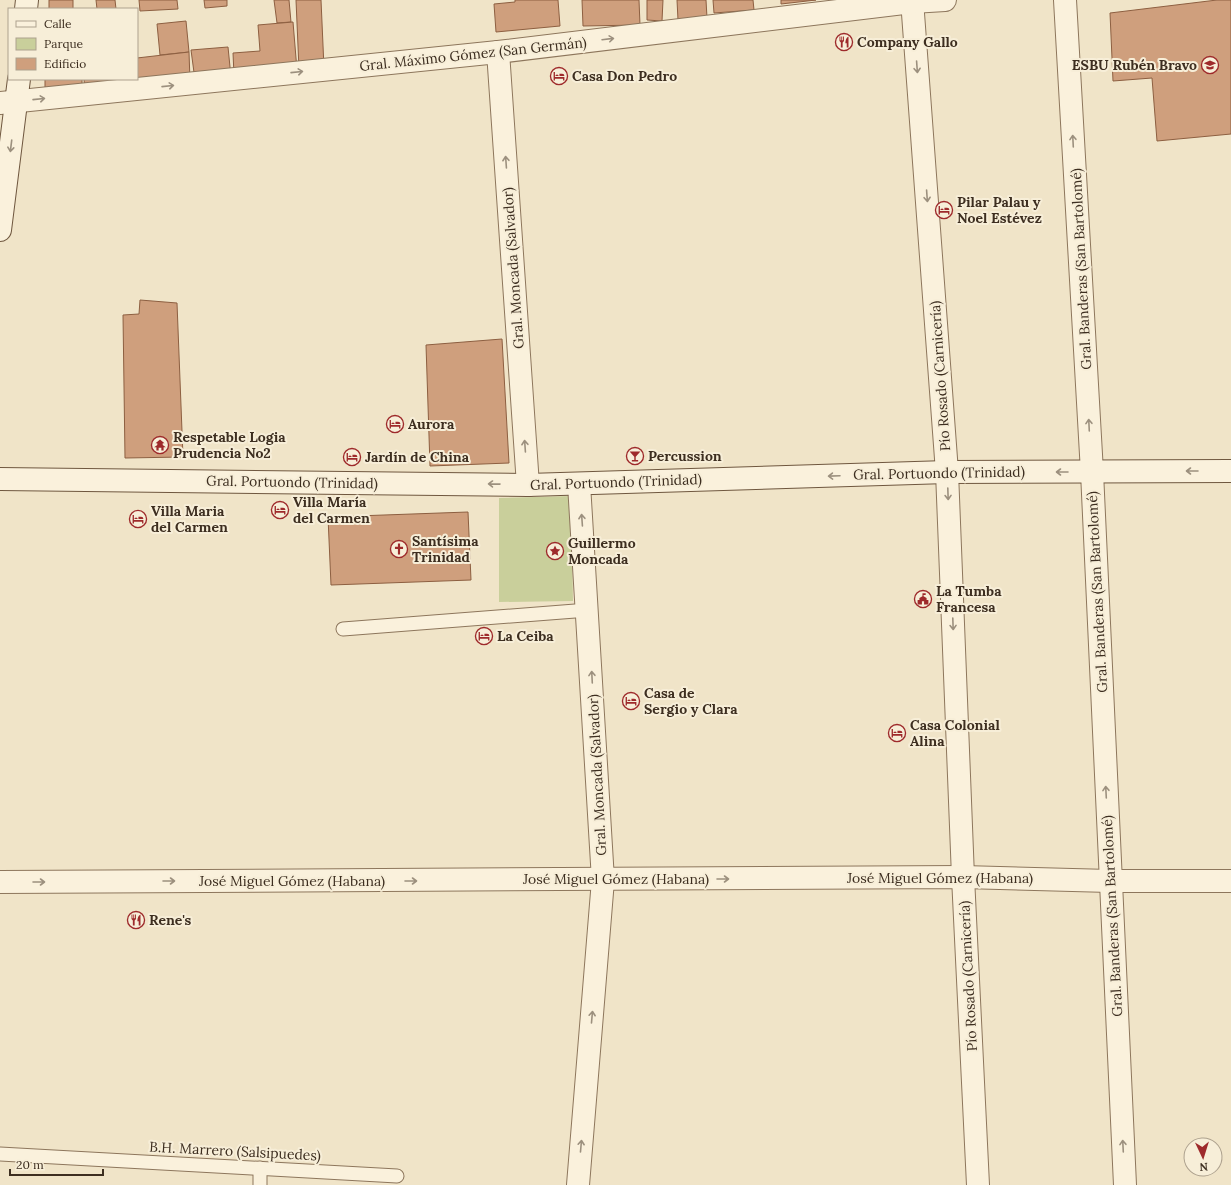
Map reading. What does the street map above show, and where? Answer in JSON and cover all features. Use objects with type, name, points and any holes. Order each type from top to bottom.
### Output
[{"type":"street","name":"Gral. Máximo Gómez (San Germán)","points":[[8,102],[498,52],[912,1],[945,0]]},
{"type":"street","name":"Gral. Banderas (San Bartolomé)","points":[[1065,0],[1092,472],[1125,1185]]},
{"type":"street","name":"Pío Rosado (Carnicería)","points":[[912,1],[947,472],[963,877],[978,1185]]},
{"type":"street","name":"Gral. Moncada (Salvador)","points":[[498,52],[528,485]]},
{"type":"street","points":[[0,230],[8,102],[19,80]]},
{"type":"street","name":"Gral. Portuondo (Trinidad)","points":[[0,479],[528,485],[947,472],[1231,471]]},
{"type":"street","name":"Gral. Moncada (Salvador)","points":[[578,1185],[603,880],[588,610],[579,484]]},
{"type":"street","name":"José Miguel Gómez (Habana)","points":[[0,882],[963,877],[1110,880],[1231,880]]},
{"type":"lane","points":[[343,629],[588,610]]},
{"type":"lane","name":"B.H. Marrero (Salsipuedes)","points":[[0,1154],[397,1176]]},
{"type":"lane","points":[[260,1168],[260,1185]]},
{"type":"green space","points":[[571,496],[573,601],[499,602],[499,498]]},
{"type":"building","points":[[49,0],[73,0],[73,8],[49,8]]},
{"type":"building","points":[[96,0],[115,0],[116,8],[97,8]]},
{"type":"building","points":[[139,0],[177,0],[178,9],[140,11]]},
{"type":"building","points":[[204,0],[227,0],[227,6],[205,8]]},
{"type":"building","points":[[274,0],[289,0],[291,22],[277,23]]},
{"type":"building","points":[[296,0],[321,0],[324,68],[299,69]]},
{"type":"building","points":[[515,0],[558,0],[560,26],[496,32],[494,4],[515,2]]},
{"type":"building","points":[[582,0],[639,0],[640,25],[583,26]]},
{"type":"building","points":[[647,0],[663,0],[662,21],[647,20]]},
{"type":"building","points":[[677,0],[706,0],[707,18],[678,20]]},
{"type":"building","points":[[713,0],[753,0],[754,10],[714,13]]},
{"type":"building","points":[[781,0],[816,0],[781,4]]},
{"type":"building","points":[[1217,0],[1231,0],[1231,134],[1157,141],[1152,78],[1113,81],[1110,13]]},
{"type":"building","points":[[186,21],[189,52],[160,55],[157,24]]},
{"type":"building","points":[[293,22],[297,70],[234,75],[233,53],[260,51],[258,25]]},
{"type":"building","points":[[228,47],[231,77],[195,80],[191,50]]},
{"type":"building","points":[[189,52],[190,81],[138,79],[138,58]]},
{"type":"building","points":[[45,80],[82,80],[82,92],[45,92]]},
{"type":"building","points":[[84,80],[121,80],[122,89],[85,91]]},
{"type":"building","points":[[140,300],[177,303],[183,457],[125,458],[123,315],[139,314]]},
{"type":"building","points":[[502,339],[509,463],[430,466],[426,345]]},
{"type":"building","name":"Santísima Trinidad","points":[[468,512],[471,580],[331,585],[328,517]]},
{"type":"place","name":"Company Gallo","points":[[844,42]]},
{"type":"place","name":"ESBU Rubén Bravo","points":[[1210,65]]},
{"type":"place","name":"Casa Don Pedro","points":[[559,76]]},
{"type":"place","name":"Pilar Palau y Noel Estévez","points":[[944,210]]},
{"type":"place","name":"Aurora","points":[[395,424]]},
{"type":"place","name":"Respetable Logia Prudencia No2","points":[[160,445]]},
{"type":"place","name":"Percussion","points":[[635,456]]},
{"type":"place","name":"Jardín de China","points":[[352,457]]},
{"type":"place","name":"Villa María del Carmen","points":[[280,510]]},
{"type":"place","name":"Villa Maria del Carmen","points":[[138,519]]},
{"type":"place","name":"Santísima Trinidad","points":[[399,549]]},
{"type":"place","name":"Guillermo Moncada","points":[[555,551]]},
{"type":"place","name":"La Tumba Francesa","points":[[923,599]]},
{"type":"place","name":"La Ceiba","points":[[484,636]]},
{"type":"place","name":"Casa de Sergio y Clara","points":[[631,701]]},
{"type":"place","name":"Casa Colonial Alina","points":[[897,733]]},
{"type":"place","name":"Rene's","points":[[136,920]]}]
